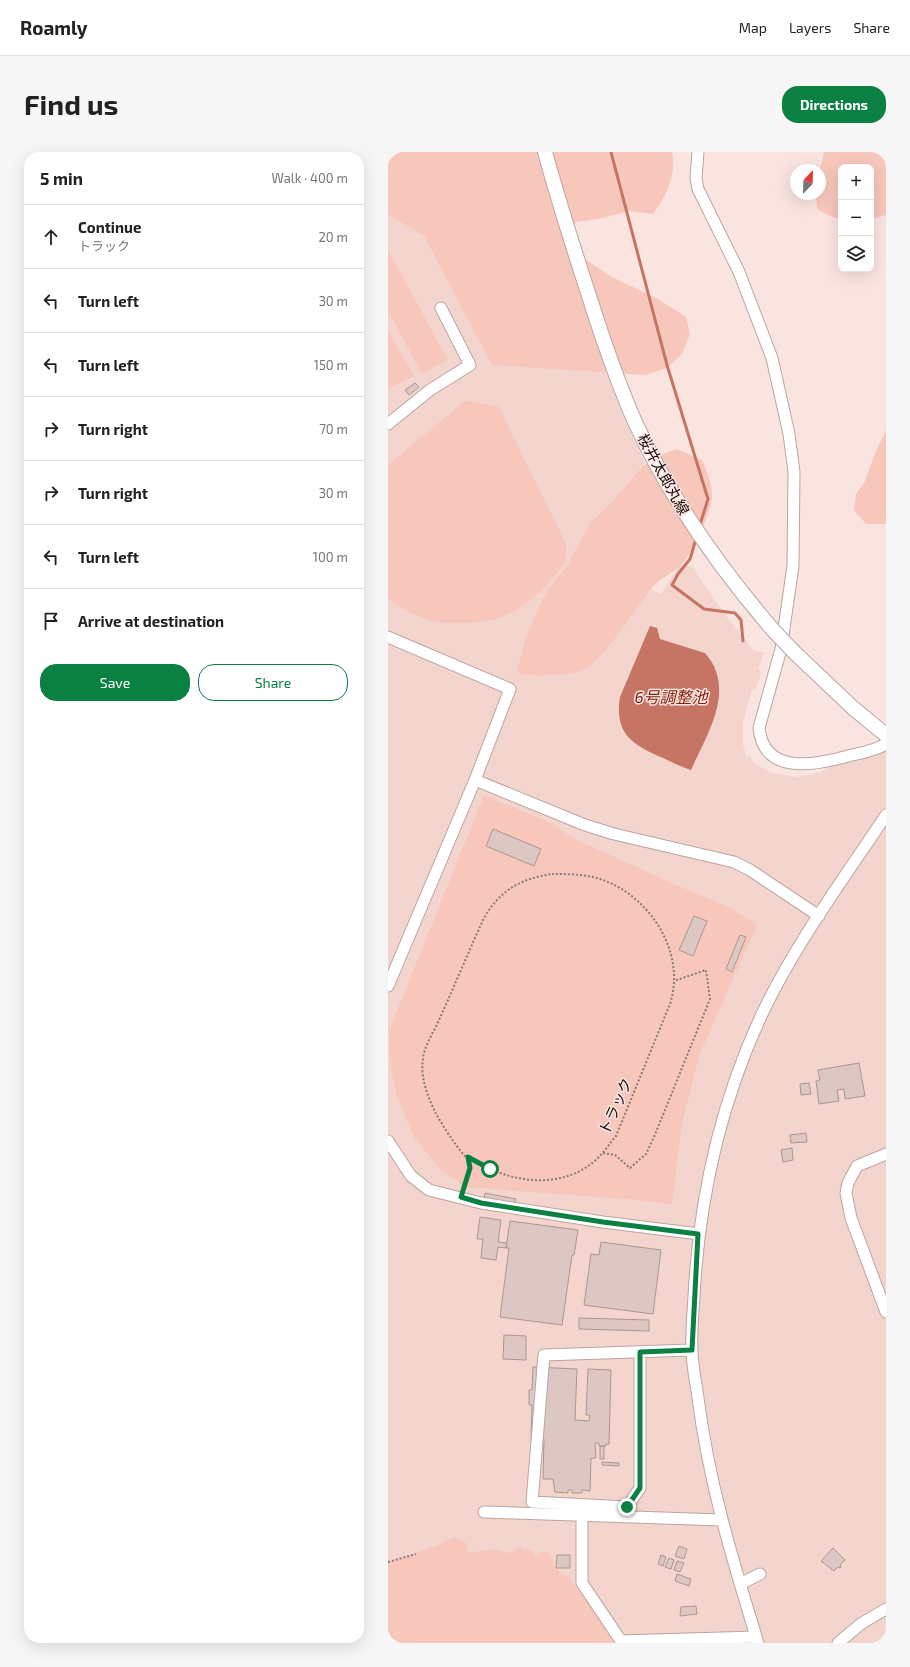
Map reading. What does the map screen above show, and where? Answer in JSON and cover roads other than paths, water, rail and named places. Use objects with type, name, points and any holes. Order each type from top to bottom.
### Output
[{"type":"main road","name":"桜井太郎丸線","points":[[545,152],[579,266],[618,379],[635,422],[662,475],[693,525],[736,588],[795,652],[852,708],[886,735]]},
{"type":"street","points":[[698,152],[696,178],[698,189],[739,272],[772,358],[789,434],[794,472],[793,566],[781,649],[759,728],[760,739],[764,747],[771,755],[779,760],[798,764],[831,761],[878,748],[886,744]]},
{"type":"street","points":[[388,424],[430,390],[470,365],[441,308]]},
{"type":"street","points":[[388,637],[510,689],[474,780],[388,986]]},
{"type":"street","points":[[474,780],[585,825],[614,834],[734,862],[750,870],[819,916]]},
{"type":"street","points":[[582,1517],[582,1583],[621,1641],[757,1640],[721,1520],[702,1434],[692,1350],[698,1234],[719,1127],[734,1082],[772,993],[819,916],[886,815]]},
{"type":"street","points":[[388,1141],[411,1176],[429,1190],[481,1203],[603,1222],[698,1234]]},
{"type":"street","points":[[886,1154],[857,1166],[848,1183],[846,1193],[851,1218],[886,1312]]},
{"type":"street","points":[[640,1352],[640,1488],[627,1507],[532,1502],[544,1355],[692,1350]]},
{"type":"street","points":[[484,1512],[582,1517],[721,1520]]},
{"type":"street","points":[[740,1584],[760,1574]]},
{"type":"street","points":[[838,1643],[862,1623],[886,1608]]},
{"type":"water","name":"6号調整池","points":[[650,626],[657,628],[660,639],[705,653],[714,667],[719,681],[719,696],[716,712],[711,727],[691,770],[652,753],[635,743],[623,729],[620,720],[620,697]]},
{"type":"waterway","points":[[611,152],[667,365],[708,499],[699,528]]},
{"type":"waterway","points":[[696,539],[690,559],[678,574],[672,585],[704,609],[735,613],[741,620],[743,641]]}]
